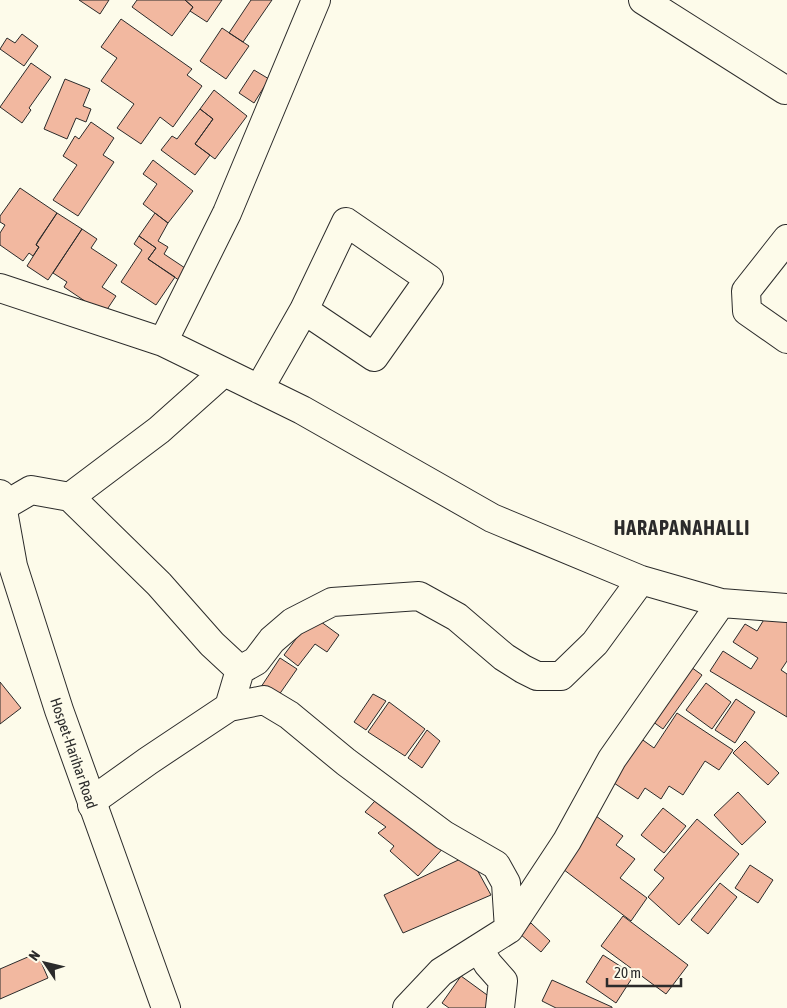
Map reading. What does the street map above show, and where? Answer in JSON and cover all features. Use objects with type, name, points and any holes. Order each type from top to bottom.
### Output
[{"type":"street","points":[[643,0],[786,89]]},
{"type":"street","points":[[163,342],[228,213],[311,2]]},
{"type":"street","points":[[259,390],[304,310],[346,222],[430,279],[374,357],[304,310]]},
{"type":"street","points":[[787,239],[746,291],[747,311],[787,339]]},
{"type":"street","points":[[0,288],[163,342],[302,410],[492,518],[642,580],[721,603],[786,606]]},
{"type":"street","points":[[70,497],[159,430],[224,372]]},
{"type":"street","points":[[1,500],[31,490],[70,497],[159,584],[212,644],[240,670]]},
{"type":"street","name":"Hospet-Harihar Road","points":[[1,500],[13,566],[92,805],[166,1008]]},
{"type":"street","points":[[229,708],[240,670],[256,661],[272,640],[293,622],[332,602],[419,596],[457,617],[504,657],[523,669],[537,676],[561,676],[595,643],[642,580]]},
{"type":"street","points":[[407,1008],[441,972],[479,950],[509,929],[567,841],[612,759],[721,603]]},
{"type":"street","points":[[92,805],[99,796],[148,761],[229,708],[264,700],[289,716],[346,762],[444,835],[496,865],[506,883],[509,929]]},
{"type":"street","points":[[479,950],[503,981],[500,1008]]},
{"type":"building","points":[[79,0],[109,0],[100,14]]},
{"type":"building","points":[[137,0],[185,0],[193,7],[172,36],[132,7]]},
{"type":"building","points":[[185,0],[222,0],[207,22],[190,11],[193,7]]},
{"type":"building","points":[[251,0],[272,0],[243,42],[229,33]]},
{"type":"building","points":[[121,19],[192,69],[187,75],[202,86],[173,127],[160,117],[141,144],[117,128],[134,104],[101,81],[117,58],[101,47]]},
{"type":"building","points":[[222,28],[249,46],[226,79],[200,61]]},
{"type":"building","points":[[22,34],[38,46],[24,66],[0,49],[7,38],[15,43]]},
{"type":"building","points":[[31,63],[51,77],[29,108],[31,110],[22,123],[0,107]]},
{"type":"building","points":[[254,70],[269,79],[254,103],[239,93]]},
{"type":"building","points":[[65,79],[90,89],[83,106],[91,109],[86,122],[76,118],[67,139],[44,129]]},
{"type":"building","points":[[214,90],[247,116],[215,159],[195,144],[213,119],[200,109]]},
{"type":"building","points":[[200,109],[213,119],[195,144],[210,155],[195,175],[161,150],[172,136],[177,139]]},
{"type":"building","points":[[91,122],[114,138],[103,155],[114,162],[78,216],[53,200],[77,165],[63,156],[75,136],[79,139]]},
{"type":"building","points":[[153,160],[193,191],[168,223],[143,204],[157,184],[143,174]]},
{"type":"building","points":[[20,188],[57,213],[36,245],[39,247],[33,256],[29,253],[23,261],[0,245],[0,233],[5,225],[0,222],[0,216]]},
{"type":"building","points":[[57,213],[82,229],[48,280],[27,266],[39,247],[36,245],[38,241]]},
{"type":"building","points":[[155,213],[168,223],[158,241],[168,247],[164,254],[194,274],[186,285],[148,259],[156,248],[139,236]]},
{"type":"building","points":[[82,229],[97,239],[91,248],[117,265],[102,287],[116,296],[104,314],[64,287],[67,282],[53,273]]},
{"type":"building","points":[[139,236],[156,248],[148,259],[175,277],[156,305],[121,282],[142,250],[134,244]]},
{"type":"building","points":[[771,608],[787,618],[787,661],[781,670],[787,674],[787,717],[710,671],[723,651],[751,669],[758,658],[733,642],[745,624],[757,631]]},
{"type":"building","points":[[313,616],[339,635],[327,652],[315,644],[298,666],[284,655]]},
{"type":"building","points":[[280,658],[297,669],[274,702],[259,690]]},
{"type":"building","points":[[684,662],[702,675],[663,729],[645,716]]},
{"type":"building","points":[[0,682],[21,708],[0,724]]},
{"type":"building","points":[[706,683],[731,702],[712,729],[686,710]]},
{"type":"building","points":[[373,694],[386,701],[366,730],[354,722]]},
{"type":"building","points":[[736,699],[755,712],[735,743],[715,730]]},
{"type":"building","points":[[389,702],[425,729],[405,756],[368,732]]},
{"type":"building","points":[[677,713],[733,750],[719,770],[705,761],[683,795],[669,786],[661,799],[645,788],[638,799],[605,777],[633,733],[654,748]]},
{"type":"building","points":[[427,730],[440,741],[422,768],[408,758]]},
{"type":"building","points":[[745,741],[779,773],[768,785],[733,753]]},
{"type":"building","points":[[383,792],[446,845],[418,876],[390,851],[394,846],[378,833],[386,827],[365,812]]},
{"type":"building","points":[[738,792],[766,822],[742,845],[714,815]]},
{"type":"building","points":[[663,808],[686,826],[664,853],[641,835]]},
{"type":"building","points":[[596,816],[623,836],[616,845],[635,859],[620,878],[647,898],[631,921],[559,866]]},
{"type":"building","points":[[697,819],[739,854],[679,925],[648,897],[664,878],[654,870]]},
{"type":"building","points":[[469,855],[491,895],[403,933],[384,895]]},
{"type":"building","points":[[750,865],[773,880],[758,903],[735,888]]},
{"type":"building","points":[[720,883],[737,897],[708,934],[691,920]]},
{"type":"building","points":[[623,916],[688,965],[666,994],[601,946]]},
{"type":"building","points":[[531,923],[550,941],[541,952],[520,934]]},
{"type":"building","points":[[37,953],[48,978],[0,999],[0,969]]},
{"type":"building","points":[[603,955],[634,975],[616,1003],[586,982]]},
{"type":"building","points":[[461,976],[494,1000],[488,1008],[449,1008],[442,1003]]},
{"type":"building","points":[[552,980],[612,1008],[556,1008],[542,1001]]},
{"type":"district","name":"HARAPANAHALLI","points":[[682,527]]}]
